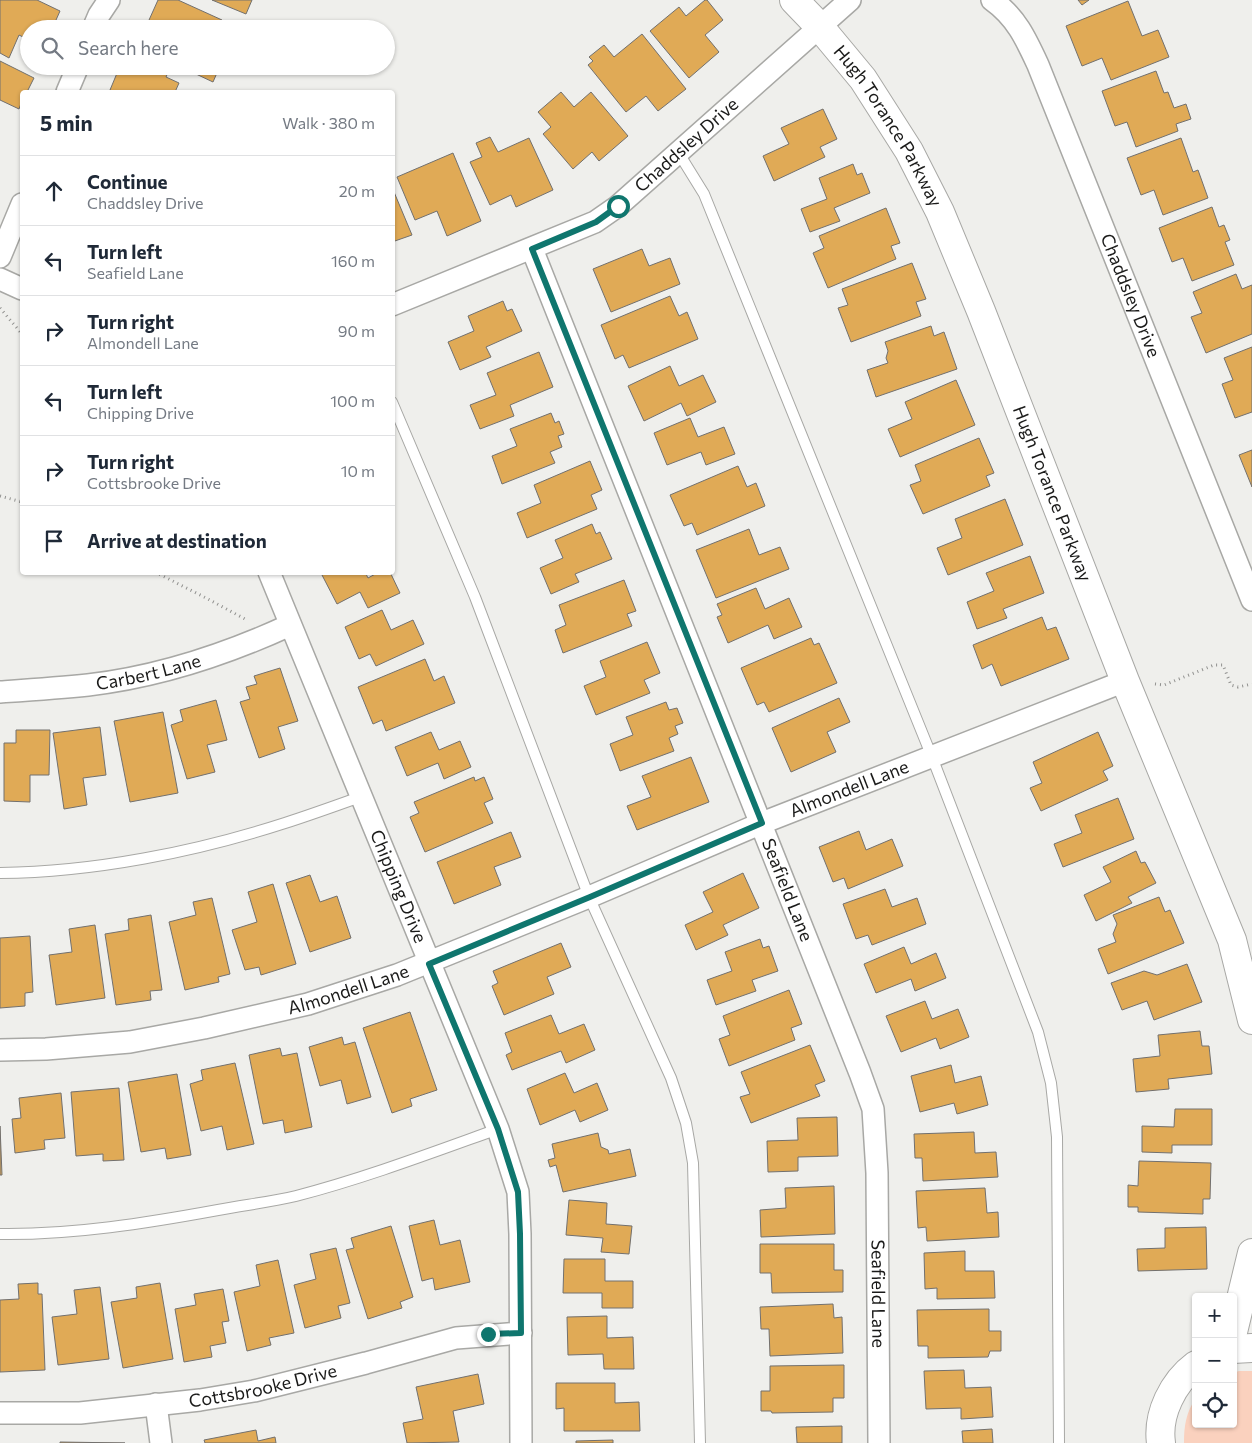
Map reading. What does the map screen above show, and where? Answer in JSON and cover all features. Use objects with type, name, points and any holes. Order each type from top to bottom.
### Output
[{"type":"street","name":"Hugh Torance Parkway","points":[[794,0],[819,26],[863,79],[909,150],[940,212],[981,311],[1125,681],[1232,940],[1252,1020]]},
{"type":"street","name":"Chaddsley Drive","points":[[395,304],[596,222],[618,206],[850,0]]},
{"type":"street","name":"Chaddsley Drive","points":[[992,0],[1005,9],[1024,36],[1038,65],[1252,600]]},
{"type":"street","points":[[68,90],[74,75]]},
{"type":"street","points":[[0,257],[20,209]]},
{"type":"street","name":"Seafield Lane","points":[[532,249],[762,823],[873,1109],[877,1173],[879,1443]]},
{"type":"street","points":[[0,279],[20,288]]},
{"type":"street","name":"Chipping Drive","points":[[270,575],[498,1129],[518,1192],[521,1443]]},
{"type":"street","name":"Carbert Lane","points":[[0,692],[89,685],[138,676],[201,660],[260,639],[290,625]]},
{"type":"street","name":"Almondell Lane","points":[[0,1050],[130,1042],[204,1028],[308,1004],[429,964],[762,823],[1125,681]]},
{"type":"street","points":[[1237,1315],[1252,1253]]},
{"type":"street","name":"Cottsbrooke Drive","points":[[0,1414],[80,1413],[254,1391],[456,1338],[521,1333]]},
{"type":"street","points":[[1237,1349],[1252,1348]]},
{"type":"street","points":[[1159,1442],[1163,1412],[1175,1386],[1192,1369]]},
{"type":"street","points":[[156,1404],[161,1443]]},
{"type":"lane","points":[[678,152],[704,194],[932,757],[1038,1032],[1051,1083],[1057,1137],[1059,1443]]},
{"type":"lane","points":[[395,409],[476,596],[590,897],[671,1078],[686,1123],[694,1163],[700,1443]]},
{"type":"lane","points":[[0,873],[38,872],[132,860],[206,845],[284,824],[360,797]]},
{"type":"lane","points":[[0,1234],[103,1227],[191,1215],[295,1196],[382,1170],[498,1129]]},
{"type":"path","points":[[0,308],[20,332]]},
{"type":"path","points":[[0,496],[20,501]]},
{"type":"path","points":[[162,575],[252,624],[260,639]]},
{"type":"path","points":[[1125,681],[1164,684],[1214,665],[1223,665],[1231,685],[1238,687],[1252,684]]},
{"type":"shaded area","points":[[1252,1371],[1252,1443],[1184,1443],[1186,1419],[1192,1405],[1192,1428],[1237,1428],[1237,1372]]},
{"type":"building","points":[[0,0],[37,0],[60,11],[56,20],[20,20],[20,36],[9,58],[0,53]]},
{"type":"building","points":[[158,0],[178,0],[222,20],[149,20]]},
{"type":"building","points":[[212,0],[252,0],[246,14]]},
{"type":"building","points":[[705,0],[723,20],[705,35],[719,52],[689,78],[650,31],[679,7],[686,16]]},
{"type":"building","points":[[1078,0],[1089,0],[1082,5]]},
{"type":"building","points":[[1128,1],[1142,36],[1158,30],[1169,57],[1111,80],[1102,58],[1082,66],[1066,26]]},
{"type":"building","points":[[642,34],[686,89],[658,111],[646,96],[626,112],[588,65],[593,61],[589,57],[604,45],[614,57]]},
{"type":"building","points":[[0,61],[20,71],[20,75],[28,75],[34,78],[28,90],[20,90],[19,109],[0,100]]},
{"type":"building","points":[[1156,71],[1164,93],[1168,92],[1174,108],[1186,104],[1191,119],[1176,124],[1178,131],[1136,147],[1127,122],[1115,126],[1102,91]]},
{"type":"building","points":[[116,75],[167,75],[166,77],[179,83],[176,90],[110,90]]},
{"type":"building","points":[[198,75],[216,75],[213,82]]},
{"type":"building","points":[[561,92],[574,107],[591,92],[628,136],[599,161],[592,152],[573,169],[543,134],[551,127],[538,112]]},
{"type":"building","points":[[823,109],[837,139],[820,147],[825,157],[774,181],[763,156],[789,144],[781,128]]},
{"type":"building","points":[[490,137],[498,152],[529,138],[553,190],[516,207],[511,195],[490,205],[470,162],[482,157],[476,143]]},
{"type":"building","points":[[1181,138],[1193,172],[1198,170],[1208,198],[1163,215],[1154,190],[1141,195],[1127,158]]},
{"type":"building","points":[[453,153],[481,221],[447,236],[437,211],[415,220],[397,177]]},
{"type":"building","points":[[853,164],[857,175],[862,173],[870,193],[834,208],[840,221],[810,232],[801,209],[827,199],[819,178]]},
{"type":"building","points":[[395,194],[412,235],[395,241]]},
{"type":"building","points":[[1212,207],[1219,227],[1224,225],[1230,240],[1225,242],[1234,265],[1192,281],[1183,258],[1172,262],[1159,228]]},
{"type":"building","points":[[886,208],[900,243],[891,246],[896,259],[828,288],[813,253],[824,248],[819,236]]},
{"type":"building","points":[[642,249],[649,266],[670,258],[680,284],[611,312],[593,269]]},
{"type":"building","points":[[912,263],[926,299],[916,302],[921,316],[851,342],[838,308],[848,305],[842,289]]},
{"type":"building","points":[[1236,274],[1242,289],[1252,285],[1252,334],[1206,353],[1191,317],[1202,313],[1193,292]]},
{"type":"building","points":[[670,296],[679,316],[687,312],[698,339],[629,368],[623,355],[615,359],[601,325]]},
{"type":"building","points":[[503,301],[507,311],[512,309],[522,331],[486,347],[491,357],[460,370],[448,342],[474,331],[468,316]]},
{"type":"building","points":[[931,326],[934,336],[944,332],[957,369],[876,397],[867,370],[888,363],[886,358],[888,351],[885,342]]},
{"type":"building","points":[[1252,347],[1252,412],[1235,418],[1222,384],[1233,380],[1224,358]]},
{"type":"building","points":[[539,352],[553,387],[510,405],[514,416],[480,429],[470,405],[496,395],[487,373]]},
{"type":"building","points":[[670,366],[679,386],[703,375],[716,402],[687,416],[681,403],[644,421],[628,386]]},
{"type":"building","points":[[956,380],[975,425],[900,457],[888,429],[912,419],[905,402]]},
{"type":"building","points":[[551,413],[555,423],[559,421],[564,434],[558,436],[562,447],[550,452],[555,463],[502,484],[492,456],[517,446],[510,429]]},
{"type":"building","points":[[690,418],[698,437],[724,427],[735,454],[706,465],[701,452],[667,465],[654,433]]},
{"type":"building","points":[[979,438],[994,473],[986,476],[990,486],[923,514],[910,485],[921,481],[915,465]]},
{"type":"building","points":[[1252,450],[1252,487],[1239,455]]},
{"type":"building","points":[[590,461],[602,490],[591,495],[597,509],[527,538],[517,513],[541,503],[534,485]]},
{"type":"building","points":[[738,466],[747,487],[756,483],[765,506],[697,535],[692,523],[684,526],[670,495]]},
{"type":"building","points":[[1005,499],[1023,545],[948,575],[937,548],[962,538],[955,519]]},
{"type":"building","points":[[592,524],[596,534],[600,532],[612,559],[575,574],[579,582],[551,594],[540,568],[563,558],[555,540]]},
{"type":"building","points":[[749,529],[759,555],[780,547],[789,569],[716,598],[696,550]]},
{"type":"building","points":[[1030,556],[1044,593],[1003,609],[1007,618],[977,629],[967,602],[994,591],[986,573]]},
{"type":"building","points":[[322,575],[366,575],[368,578],[374,575],[391,575],[400,593],[368,608],[360,592],[337,604]]},
{"type":"building","points":[[624,580],[636,611],[627,614],[632,626],[563,653],[555,630],[566,625],[559,605]]},
{"type":"building","points":[[756,588],[765,609],[789,598],[802,627],[774,639],[768,625],[728,643],[717,617],[722,615],[717,604]]},
{"type":"building","points":[[382,610],[391,630],[413,620],[424,644],[376,666],[370,654],[359,659],[345,627]]},
{"type":"building","points":[[1042,617],[1047,630],[1056,627],[1069,659],[1001,686],[992,664],[982,669],[973,645]]},
{"type":"building","points":[[811,638],[814,645],[819,643],[837,683],[769,712],[764,702],[757,705],[741,668]]},
{"type":"building","points":[[647,642],[660,673],[644,680],[650,693],[596,715],[584,686],[606,677],[600,661]]},
{"type":"building","points":[[425,659],[434,681],[444,676],[455,703],[386,731],[382,720],[373,724],[358,687]]},
{"type":"building","points":[[280,668],[298,721],[278,727],[285,749],[259,758],[240,702],[250,699],[246,687],[257,684],[254,676]]},
{"type":"building","points":[[839,698],[850,722],[827,732],[836,752],[791,772],[772,728]]},
{"type":"building","points":[[216,700],[227,740],[207,745],[215,772],[187,779],[171,725],[183,721],[180,710]]},
{"type":"building","points":[[666,702],[669,710],[677,708],[683,723],[675,726],[678,734],[669,738],[674,751],[620,771],[610,744],[633,735],[626,717]]},
{"type":"building","points":[[163,712],[178,793],[130,802],[114,721]]},
{"type":"building","points":[[100,727],[106,775],[83,778],[87,805],[64,809],[53,733]]},
{"type":"building","points":[[16,730],[50,730],[49,775],[30,775],[30,802],[4,801],[4,743],[16,743]]},
{"type":"building","points":[[431,732],[439,750],[460,741],[471,767],[444,779],[438,763],[407,776],[395,747]]},
{"type":"building","points":[[1098,732],[1113,766],[1103,771],[1108,780],[1041,811],[1030,788],[1042,783],[1033,762]]},
{"type":"building","points":[[691,757],[709,802],[637,830],[627,806],[651,797],[642,776]]},
{"type":"building","points":[[474,777],[475,781],[484,777],[493,799],[484,803],[493,823],[425,852],[410,817],[419,813],[414,802]]},
{"type":"building","points":[[1118,798],[1134,839],[1063,867],[1054,844],[1082,833],[1075,815]]},
{"type":"building","points":[[859,831],[866,850],[892,839],[903,866],[848,889],[844,878],[833,882],[819,847]]},
{"type":"building","points":[[511,832],[521,857],[494,867],[501,885],[454,904],[437,862]]},
{"type":"building","points":[[1136,851],[1141,863],[1145,862],[1156,883],[1128,897],[1132,903],[1096,921],[1084,895],[1111,882],[1103,867]]},
{"type":"building","points":[[743,873],[759,908],[723,925],[728,935],[696,950],[685,925],[713,912],[703,892]]},
{"type":"building","points":[[310,875],[320,902],[337,896],[351,938],[310,952],[286,883]]},
{"type":"building","points":[[273,884],[296,964],[261,975],[259,967],[245,970],[232,930],[257,922],[248,892]]},
{"type":"building","points":[[885,889],[892,907],[917,898],[926,924],[872,945],[868,935],[856,939],[843,904]]},
{"type":"building","points":[[1159,897],[1165,912],[1170,910],[1184,943],[1108,974],[1098,949],[1116,942],[1113,934],[1117,924],[1113,915]]},
{"type":"building","points":[[212,898],[230,974],[218,977],[219,982],[185,990],[169,922],[196,915],[193,902]]},
{"type":"building","points":[[151,915],[162,990],[150,991],[151,1000],[116,1005],[105,934],[129,930],[128,919]]},
{"type":"building","points":[[95,925],[105,998],[56,1005],[49,955],[72,952],[69,929]]},
{"type":"building","points":[[30,936],[33,992],[25,993],[25,1006],[0,1008],[0,938]]},
{"type":"building","points":[[760,939],[763,948],[769,946],[778,971],[752,980],[756,991],[716,1005],[707,980],[732,971],[725,952]]},
{"type":"building","points":[[561,943],[571,967],[547,977],[554,994],[504,1015],[492,986],[498,983],[493,971]]},
{"type":"building","points":[[904,947],[911,964],[936,953],[946,978],[915,991],[911,979],[876,993],[864,964]]},
{"type":"building","points":[[1187,964],[1202,1002],[1154,1020],[1147,1001],[1122,1010],[1111,983],[1144,971],[1157,975]]},
{"type":"building","points":[[789,990],[802,1024],[791,1028],[795,1040],[729,1066],[719,1039],[730,1035],[723,1016]]},
{"type":"building","points":[[925,1001],[932,1019],[958,1009],[969,1037],[940,1049],[936,1038],[901,1052],[886,1016]]},
{"type":"building","points":[[410,1012],[437,1090],[410,1099],[412,1106],[392,1113],[363,1028]]},
{"type":"building","points":[[551,1015],[559,1034],[584,1024],[595,1050],[566,1063],[561,1051],[512,1070],[506,1055],[512,1052],[505,1033]]},
{"type":"building","points":[[1200,1031],[1202,1046],[1209,1046],[1212,1074],[1168,1079],[1169,1089],[1136,1092],[1133,1059],[1160,1056],[1158,1035]]},
{"type":"building","points":[[342,1037],[344,1045],[355,1042],[371,1097],[347,1104],[341,1080],[320,1086],[309,1047]]},
{"type":"building","points":[[810,1045],[825,1081],[815,1085],[820,1096],[751,1123],[740,1097],[750,1094],[741,1072]]},
{"type":"building","points":[[280,1048],[282,1056],[297,1053],[312,1127],[285,1133],[283,1120],[263,1124],[249,1055]]},
{"type":"building","points":[[235,1063],[254,1144],[227,1150],[222,1126],[201,1131],[190,1084],[203,1080],[201,1070]]},
{"type":"building","points":[[951,1065],[955,1083],[981,1076],[988,1105],[957,1114],[954,1103],[920,1112],[911,1076]]},
{"type":"building","points":[[565,1073],[574,1093],[597,1083],[608,1110],[580,1122],[575,1110],[540,1125],[527,1089]]},
{"type":"building","points":[[177,1074],[191,1155],[167,1159],[165,1148],[141,1152],[128,1082]]},
{"type":"building","points":[[119,1088],[124,1160],[103,1161],[103,1154],[76,1156],[71,1092]]},
{"type":"building","points":[[61,1093],[65,1138],[44,1140],[45,1149],[15,1153],[12,1119],[21,1118],[19,1098]]},
{"type":"building","points":[[1175,1109],[1212,1109],[1212,1145],[1172,1145],[1172,1153],[1142,1152],[1142,1126],[1174,1127]]},
{"type":"building","points":[[837,1117],[838,1156],[798,1157],[798,1171],[768,1172],[767,1141],[798,1140],[797,1118]]},
{"type":"building","points":[[0,1126],[2,1175],[0,1175]]},
{"type":"building","points":[[974,1132],[975,1153],[996,1152],[998,1177],[923,1181],[922,1158],[915,1158],[914,1134]]},
{"type":"building","points":[[598,1133],[601,1147],[608,1150],[609,1154],[630,1149],[636,1176],[563,1192],[556,1165],[550,1167],[548,1160],[555,1158],[552,1144]]},
{"type":"building","points":[[1139,1161],[1211,1163],[1210,1199],[1203,1199],[1203,1214],[1138,1212],[1138,1207],[1128,1207],[1128,1185],[1138,1186]]},
{"type":"building","points":[[834,1186],[835,1234],[761,1237],[760,1210],[786,1208],[785,1188]]},
{"type":"building","points":[[985,1188],[987,1213],[998,1212],[999,1237],[927,1241],[926,1227],[918,1228],[916,1191]]},
{"type":"building","points":[[569,1200],[607,1203],[606,1224],[632,1226],[629,1254],[601,1252],[603,1238],[566,1235]]},
{"type":"building","points":[[434,1220],[440,1245],[460,1240],[470,1282],[435,1290],[433,1278],[422,1281],[409,1226]]},
{"type":"building","points":[[391,1226],[413,1297],[400,1302],[402,1308],[368,1319],[346,1250],[354,1248],[351,1238]]},
{"type":"building","points":[[1206,1227],[1207,1269],[1138,1271],[1137,1249],[1165,1248],[1165,1228]]},
{"type":"building","points":[[760,1244],[834,1244],[834,1270],[843,1270],[843,1292],[772,1293],[771,1273],[760,1273]]},
{"type":"building","points":[[336,1248],[350,1303],[338,1306],[341,1318],[305,1328],[294,1285],[316,1279],[310,1254]]},
{"type":"building","points":[[965,1251],[965,1271],[994,1271],[995,1298],[937,1299],[937,1288],[925,1289],[924,1253]]},
{"type":"building","points":[[564,1259],[605,1259],[605,1281],[633,1281],[633,1308],[602,1308],[602,1293],[563,1293]]},
{"type":"building","points":[[278,1260],[294,1333],[269,1338],[271,1345],[247,1351],[234,1292],[260,1286],[256,1265]]},
{"type":"building","points":[[38,1283],[38,1294],[42,1294],[45,1370],[0,1372],[0,1300],[19,1299],[18,1284]]},
{"type":"building","points":[[160,1283],[173,1359],[123,1368],[111,1302],[137,1298],[136,1287]]},
{"type":"building","points":[[100,1287],[109,1359],[58,1365],[52,1317],[77,1314],[74,1290]]},
{"type":"building","points":[[223,1289],[229,1321],[222,1322],[226,1343],[210,1346],[212,1357],[184,1362],[175,1309],[196,1305],[194,1294]]},
{"type":"building","points":[[833,1304],[834,1318],[842,1317],[843,1353],[770,1356],[769,1329],[761,1329],[760,1307]]},
{"type":"building","points":[[989,1309],[989,1331],[1001,1331],[1001,1351],[990,1351],[988,1357],[928,1358],[928,1346],[918,1346],[917,1310]]},
{"type":"building","points":[[607,1316],[607,1338],[633,1337],[634,1369],[604,1369],[603,1354],[568,1355],[567,1317]]},
{"type":"building","points":[[844,1365],[844,1398],[833,1398],[833,1412],[772,1413],[771,1411],[761,1411],[761,1391],[770,1391],[770,1366]]},
{"type":"building","points":[[964,1370],[965,1388],[991,1387],[993,1417],[961,1419],[961,1408],[926,1409],[924,1371]]},
{"type":"building","points":[[478,1374],[484,1404],[453,1411],[459,1442],[407,1443],[403,1423],[423,1419],[416,1387]]},
{"type":"building","points":[[556,1383],[615,1383],[615,1403],[639,1402],[640,1431],[564,1431],[564,1408],[556,1409]]},
{"type":"building","points":[[842,1426],[842,1443],[797,1443],[796,1427]]},
{"type":"building","points":[[992,1429],[993,1443],[963,1443],[962,1431]]},
{"type":"building","points":[[256,1430],[258,1441],[275,1437],[276,1443],[205,1443],[204,1440]]},
{"type":"building","points":[[613,1440],[613,1443],[576,1443],[576,1441]]},
{"type":"building","points":[[60,1442],[125,1443],[60,1443]]},
{"type":"route","points":[[488,1334],[521,1333],[518,1192],[498,1129],[429,964],[762,823],[532,249],[596,222],[618,206]]}]
